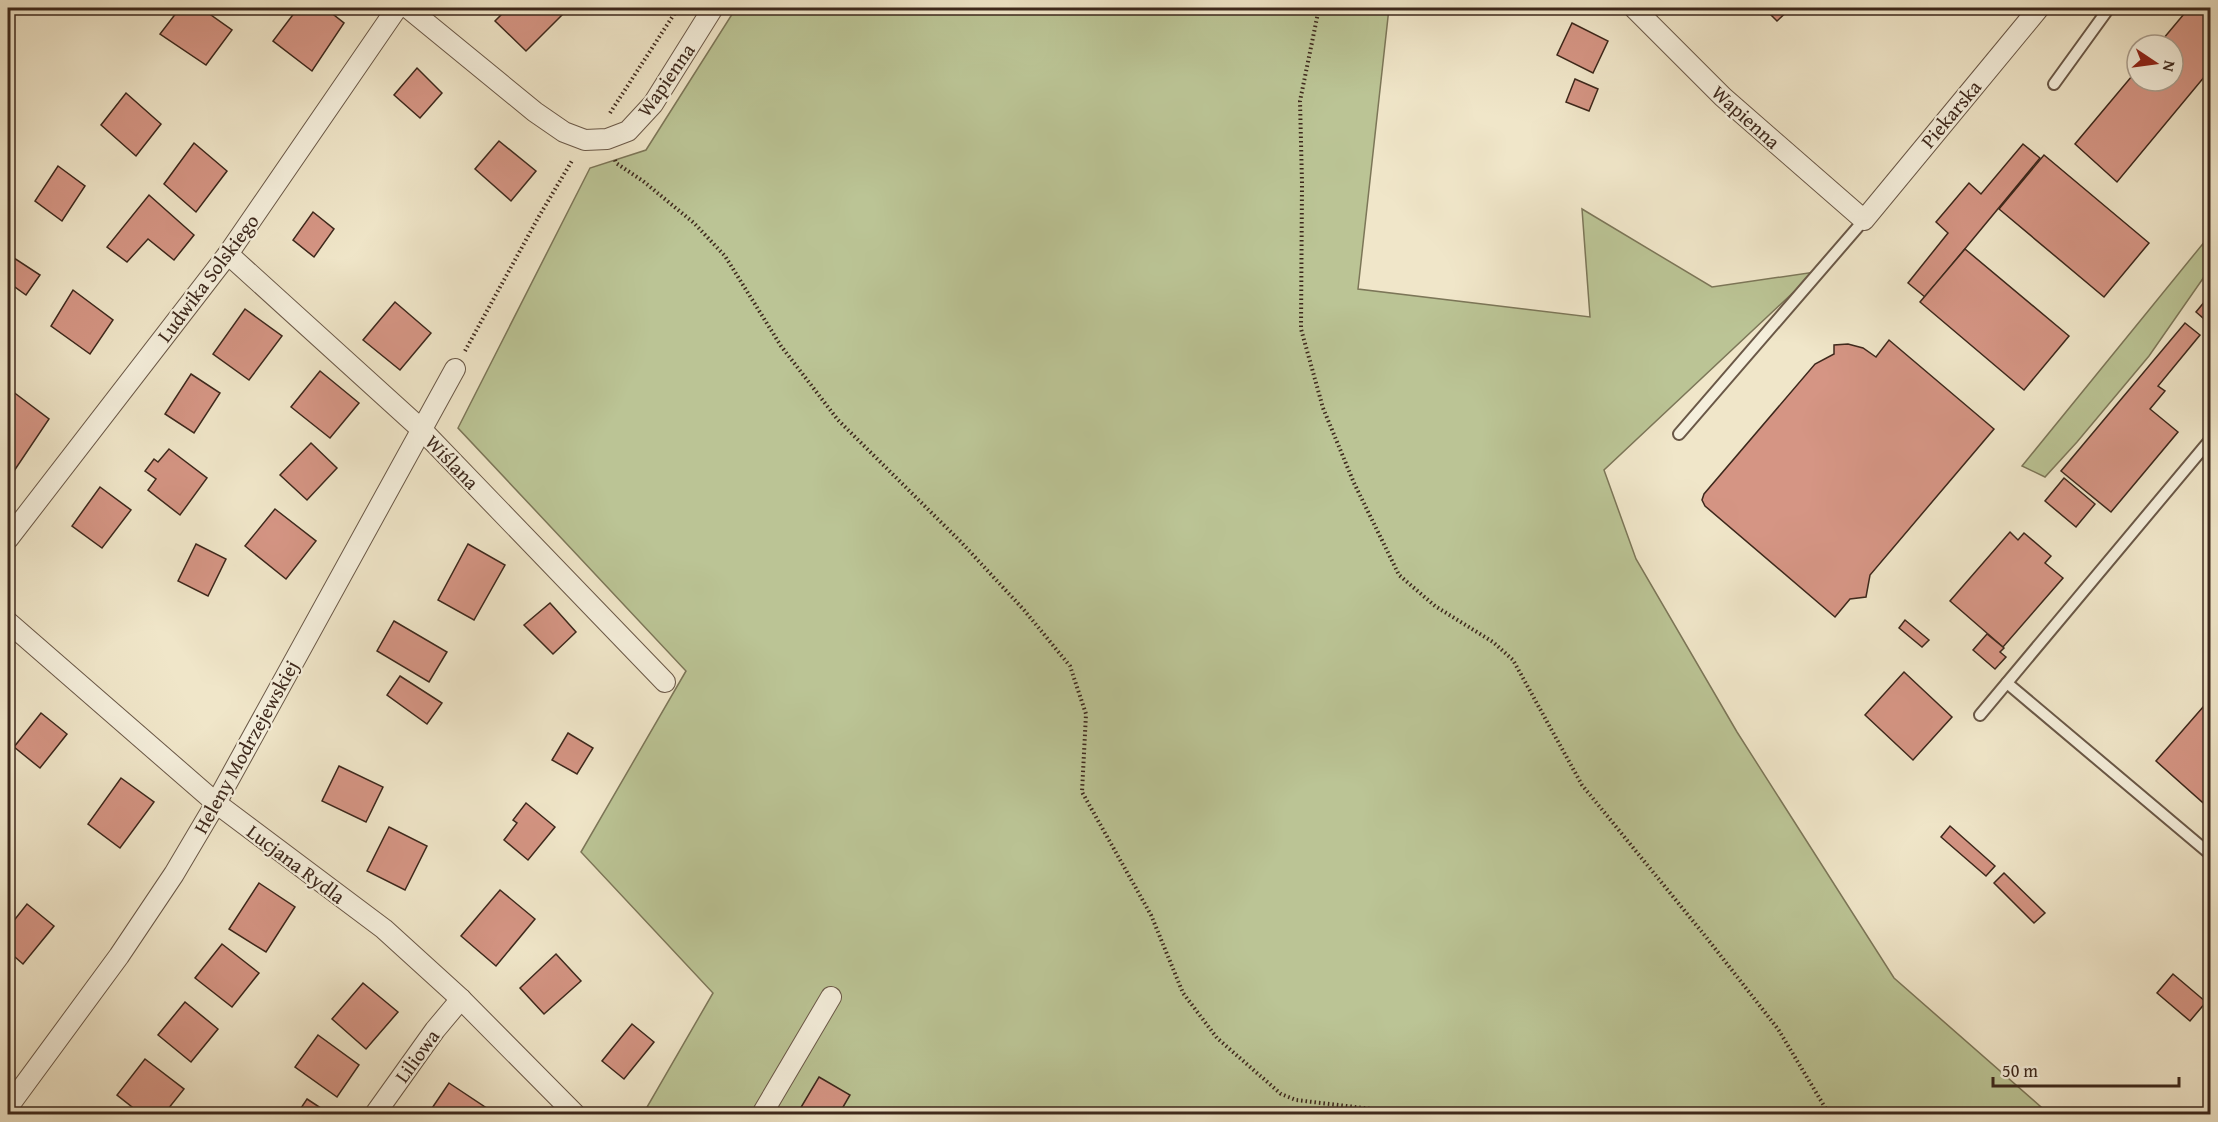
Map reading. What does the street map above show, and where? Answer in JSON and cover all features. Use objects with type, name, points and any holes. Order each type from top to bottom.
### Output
[{"type":"street","name":"Ludwika Solskiego","points":[[8,539],[228,254],[397,8]]},
{"type":"street","points":[[408,8],[535,112],[564,132],[585,140],[607,140]]},
{"type":"street","name":"Wapienna","points":[[607,140],[628,131],[653,104],[714,8]]},
{"type":"street","name":"Wapienna","points":[[1634,8],[1723,97],[1864,220]]},
{"type":"street","name":"Piekarska","points":[[1864,220],[2039,8]]},
{"type":"street","name":"Wiślana","points":[[228,254],[422,430],[665,682]]},
{"type":"street","name":"Heleny Modrzejewskiej","points":[[8,1107],[119,956],[174,874],[455,369]]},
{"type":"street","name":"Lucjana Rydla","points":[[8,622],[216,802],[384,929],[461,999],[575,1114]]},
{"type":"street","points":[[762,1114],[831,997]]},
{"type":"street","name":"Liliowa","points":[[375,1114],[435,1030],[461,999]]},
{"type":"lane","points":[[2054,84],[2109,8]]},
{"type":"lane","points":[[1679,434],[1864,220]]},
{"type":"lane","points":[[1980,715],[2211,440]]},
{"type":"lane","points":[[2007,683],[2211,854]]},
{"type":"path","points":[[606,119],[678,8]]},
{"type":"path","points":[[1319,8],[1300,101],[1301,329],[1323,408],[1354,483],[1399,574],[1435,606],[1493,642],[1513,660],[1582,785],[1778,1029],[1829,1114]]},
{"type":"path","points":[[455,369],[538,218],[585,140]]},
{"type":"path","points":[[607,140],[616,163],[643,181],[694,223],[725,256],[781,346],[838,420],[961,542],[1024,610],[1070,666],[1086,714],[1082,792],[1151,915],[1183,993],[1217,1038],[1281,1094],[1296,1100],[1414,1114]]},
{"type":"green space","points":[[736,8],[1389,8],[1358,289],[1590,317],[1582,209],[1712,287],[1815,272],[1604,470],[1636,559],[1737,732],[1894,978],[2049,1114],[643,1114],[713,993],[581,852],[686,671],[458,428],[590,168],[646,150]]},
{"type":"green space","points":[[2210,235],[2210,271],[2149,356],[2045,477],[2022,466]]},
{"type":"building","points":[[180,8],[201,8],[232,30],[206,65],[160,34]]},
{"type":"building","points":[[298,8],[325,8],[344,23],[312,71],[273,41]]},
{"type":"building","points":[[508,8],[569,8],[526,51],[495,21]]},
{"type":"building","points":[[1764,8],[1791,8],[1777,21]]},
{"type":"building","points":[[2189,8],[2210,8],[2210,70],[2117,182],[2075,144],[2125,84],[2125,93],[2185,93],[2185,33],[2168,33]]},
{"type":"building","points":[[1572,23],[1608,41],[1593,73],[1557,55]]},
{"type":"building","points":[[417,68],[442,93],[420,118],[394,95]]},
{"type":"building","points":[[1575,79],[1598,89],[1589,111],[1566,102]]},
{"type":"building","points":[[126,93],[161,124],[136,156],[101,125]]},
{"type":"building","points":[[499,141],[536,171],[511,201],[475,169]]},
{"type":"building","points":[[194,143],[227,171],[196,212],[164,184]]},
{"type":"building","points":[[2023,144],[2040,158],[1925,297],[1908,283],[1948,233],[1936,222],[1969,183],[1981,194]]},
{"type":"building","points":[[2044,155],[2149,243],[2104,297],[1999,209]]},
{"type":"building","points":[[58,166],[85,186],[62,221],[35,201]]},
{"type":"building","points":[[149,195],[194,235],[174,260],[148,239],[127,262],[107,247]]},
{"type":"building","points":[[313,212],[334,229],[314,257],[293,240]]},
{"type":"building","points":[[1965,249],[2069,336],[2024,390],[1920,302]]},
{"type":"building","points":[[8,254],[40,275],[26,295],[8,282]]},
{"type":"building","points":[[73,290],[113,320],[90,354],[51,326]]},
{"type":"building","points":[[2210,295],[2210,324],[2196,312]]},
{"type":"building","points":[[395,302],[431,333],[400,370],[363,340]]},
{"type":"building","points":[[245,309],[282,336],[249,380],[213,354]]},
{"type":"building","points":[[2185,323],[2200,335],[2158,386],[2165,391],[2150,409],[2178,432],[2111,512],[2061,471]]},
{"type":"building","points":[[1889,340],[1994,429],[1870,575],[1866,597],[1850,599],[1835,617],[1705,506],[1702,500],[1704,494],[1815,364],[1834,354],[1834,345],[1848,344],[1863,348],[1876,357]]},
{"type":"building","points":[[320,371],[359,403],[330,438],[291,407]]},
{"type":"building","points":[[191,374],[220,393],[194,433],[165,414]]},
{"type":"building","points":[[8,388],[49,419],[10,477],[8,476]]},
{"type":"building","points":[[311,443],[337,468],[307,500],[280,475]]},
{"type":"building","points":[[169,449],[207,478],[180,515],[148,490],[156,479],[145,471],[154,459],[158,462]]},
{"type":"building","points":[[2064,478],[2095,504],[2076,527],[2045,501]]},
{"type":"building","points":[[100,487],[131,510],[102,548],[72,526]]},
{"type":"building","points":[[275,509],[316,541],[286,579],[245,546]]},
{"type":"building","points":[[2010,532],[2018,540],[2024,533],[2051,556],[2045,563],[2063,578],[2003,647],[1950,601]]},
{"type":"building","points":[[196,544],[226,559],[208,596],[178,581]]},
{"type":"building","points":[[468,544],[505,565],[474,620],[438,600]]},
{"type":"building","points":[[550,603],[576,632],[553,654],[524,625]]},
{"type":"building","points":[[1905,620],[1929,640],[1922,647],[1899,628]]},
{"type":"building","points":[[394,621],[447,652],[429,682],[377,651]]},
{"type":"building","points":[[1987,634],[2004,648],[2000,652],[2006,657],[1995,669],[1973,650]]},
{"type":"building","points":[[1904,672],[1952,717],[1913,760],[1865,715]]},
{"type":"building","points":[[400,676],[442,703],[427,724],[387,695]]},
{"type":"building","points":[[2210,699],[2210,809],[2156,761]]},
{"type":"building","points":[[41,713],[67,734],[40,768],[14,747]]},
{"type":"building","points":[[568,733],[593,748],[577,774],[552,760]]},
{"type":"building","points":[[339,766],[383,787],[366,822],[322,801]]},
{"type":"building","points":[[121,778],[154,802],[120,848],[88,824]]},
{"type":"building","points":[[526,803],[555,827],[528,860],[504,840],[517,823],[513,820]]},
{"type":"building","points":[[1950,826],[1995,866],[1986,876],[1941,837]]},
{"type":"building","points":[[389,827],[427,846],[405,890],[367,871]]},
{"type":"building","points":[[2004,873],[2045,913],[2034,923],[1994,883]]},
{"type":"building","points":[[259,883],[295,907],[266,952],[229,929]]},
{"type":"building","points":[[500,890],[535,919],[496,966],[461,936]]},
{"type":"building","points":[[27,904],[54,926],[23,964],[8,951],[8,928]]},
{"type":"building","points":[[222,944],[259,973],[232,1007],[195,978]]},
{"type":"building","points":[[556,954],[581,981],[544,1014],[520,988]]},
{"type":"building","points":[[2173,974],[2206,1002],[2190,1021],[2157,993]]},
{"type":"building","points":[[363,983],[398,1012],[366,1049],[332,1019]]},
{"type":"building","points":[[185,1002],[218,1029],[191,1062],[158,1035]]},
{"type":"building","points":[[632,1024],[654,1042],[624,1079],[602,1061]]},
{"type":"building","points":[[318,1035],[359,1065],[337,1097],[295,1067]]},
{"type":"building","points":[[145,1059],[184,1089],[164,1114],[141,1114],[117,1095]]},
{"type":"building","points":[[819,1077],[850,1095],[839,1114],[809,1114],[800,1109]]},
{"type":"building","points":[[449,1083],[488,1109],[484,1114],[428,1114]]},
{"type":"building","points":[[307,1099],[330,1114],[297,1114]]}]
